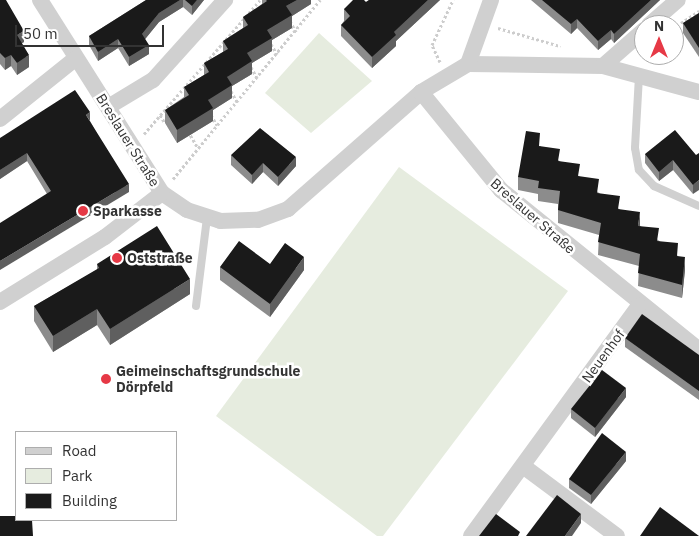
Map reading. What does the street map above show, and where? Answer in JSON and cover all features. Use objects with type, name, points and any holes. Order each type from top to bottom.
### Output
[{"type":"street","name":"Breslauer Straße","points":[[40,0],[75,59],[134,146],[162,193],[208,218],[246,222],[288,209],[421,92],[448,73],[468,64],[603,66],[639,74],[699,92]]},
{"type":"street","points":[[108,107],[153,80],[225,0]]},
{"type":"street","points":[[468,64],[478,26],[491,0]]},
{"type":"street","points":[[661,15],[678,0]]},
{"type":"street","points":[[603,66],[634,39]]},
{"type":"street","points":[[0,119],[75,59]]},
{"type":"street","name":"Breslauer Straße","points":[[421,92],[501,190],[639,306]]},
{"type":"street","points":[[0,302],[105,237],[162,193]]},
{"type":"street","points":[[639,306],[699,350]]},
{"type":"street","name":"Neuenhof","points":[[471,536],[639,306]]},
{"type":"street","points":[[523,466],[617,536]]},
{"type":"lane","points":[[639,74],[634,148],[640,170],[654,186],[699,206]]},
{"type":"lane","points":[[196,306],[208,218]]},
{"type":"path","points":[[173,178],[296,32],[320,0]]},
{"type":"path","points":[[448,73],[432,49],[453,0]]},
{"type":"path","points":[[259,1],[261,9]]},
{"type":"path","points":[[134,146],[259,1]]},
{"type":"path","points":[[684,21],[699,11]]},
{"type":"path","points":[[288,18],[296,32]]},
{"type":"path","points":[[237,26],[240,32]]},
{"type":"path","points":[[478,26],[571,50]]},
{"type":"path","points":[[269,40],[276,54]]},
{"type":"path","points":[[218,49],[221,55]]},
{"type":"path","points":[[249,64],[257,78]]},
{"type":"path","points":[[198,72],[202,78]]},
{"type":"path","points":[[229,88],[237,102]]},
{"type":"path","points":[[178,95],[182,101]]},
{"type":"path","points":[[209,111],[217,125]]},
{"type":"path","points":[[160,115],[165,122]]},
{"type":"path","points":[[186,127],[198,148]]},
{"type":"green space","points":[[319,33],[372,81],[311,133],[265,93]]},
{"type":"green space","points":[[399,167],[568,291],[383,536],[377,536],[216,416]]},
{"type":"building","points":[[0,0],[6,0],[24,31],[17,35],[29,55],[17,63],[11,55],[5,58],[0,53]]},
{"type":"building","points":[[146,0],[180,0],[159,13],[142,34],[149,45],[129,57],[118,39],[98,52],[89,36]]},
{"type":"building","points":[[185,0],[197,0],[192,6]]},
{"type":"building","points":[[266,0],[297,0],[286,6],[292,15],[267,30],[272,38],[247,53],[252,61],[227,77],[232,85],[208,100],[213,108],[177,130],[165,110],[189,95],[184,87],[209,72],[204,63],[228,49],[223,41],[248,25],[243,17]]},
{"type":"building","points":[[353,0],[364,0],[366,2],[369,0],[428,0],[394,32],[396,35],[372,57],[341,25],[350,16],[344,9]]},
{"type":"building","points":[[542,0],[651,0],[614,34],[611,30],[598,41],[577,19],[571,24]]},
{"type":"building","points":[[699,13],[699,48],[684,25],[684,22]]},
{"type":"building","points":[[75,90],[90,112],[86,115],[129,184],[0,261],[0,223],[51,191],[27,153],[0,170],[0,138]]},
{"type":"building","points":[[260,128],[296,157],[278,177],[263,163],[252,175],[231,155]]},
{"type":"building","points":[[675,130],[696,155],[699,153],[699,180],[693,185],[673,160],[659,172],[645,154]]},
{"type":"building","points":[[526,131],[540,133],[539,146],[560,149],[558,161],[580,164],[578,176],[599,179],[597,193],[620,196],[618,209],[640,212],[638,226],[659,228],[657,241],[678,243],[677,256],[685,257],[682,285],[638,273],[640,254],[598,242],[601,223],[558,210],[560,191],[538,188],[539,181],[518,177]]},
{"type":"building","points":[[157,226],[190,279],[110,329],[97,309],[53,336],[34,306],[99,268],[97,264]]},
{"type":"building","points":[[239,241],[270,264],[285,243],[304,257],[270,304],[220,267]]},
{"type":"building","points":[[642,314],[699,355],[699,391],[625,338]]},
{"type":"building","points":[[602,370],[626,388],[595,428],[571,409]]},
{"type":"building","points":[[602,433],[626,452],[591,495],[569,479]]},
{"type":"building","points":[[557,495],[581,514],[565,536],[526,536]]},
{"type":"building","points":[[660,507],[699,536],[640,536]]},
{"type":"building","points":[[496,514],[520,532],[518,536],[479,536]]},
{"type":"building","points":[[0,516],[15,516],[15,521],[32,521],[33,536],[0,536]]},
{"type":"place","name":"Sparkasse","points":[[83,211]]},
{"type":"place","name":"Oststraße","points":[[117,258]]},
{"type":"place","name":"Geimeinschaftsgrundschule Dörpfeld","points":[[106,379]]}]
